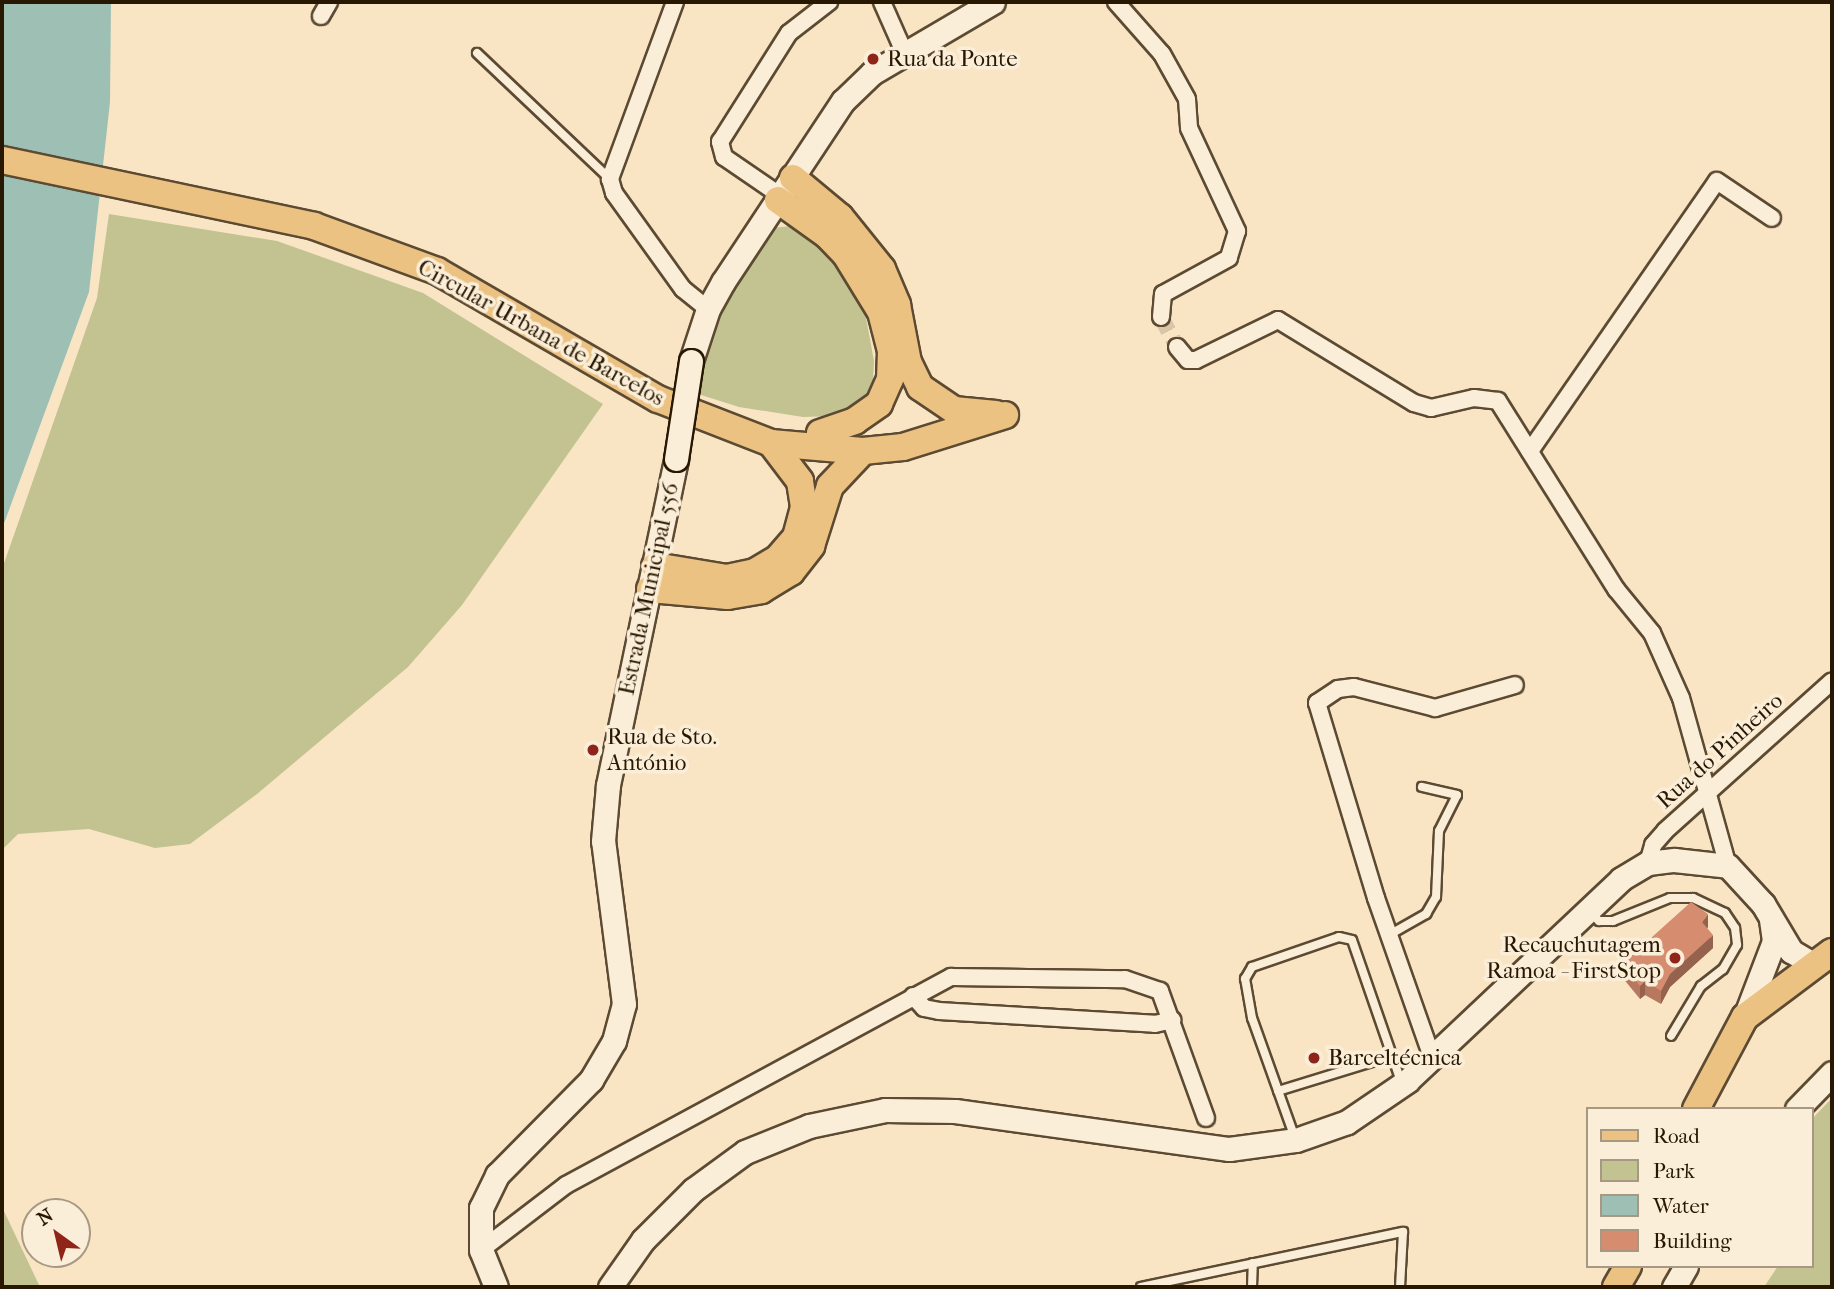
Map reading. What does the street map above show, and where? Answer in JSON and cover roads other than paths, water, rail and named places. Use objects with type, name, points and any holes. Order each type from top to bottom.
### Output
[{"type":"main road","name":"Estrada Municipal 556","points":[[496,1287],[481,1250],[481,1208],[496,1175],[591,1080],[618,1029],[624,1004],[603,841],[608,785],[676,459],[691,361],[708,309],[843,101],[872,73],[992,3]]},
{"type":"main road","name":"Circular Urbana de Barcelos","points":[[2,160],[314,226],[437,271],[658,399],[771,443],[863,451],[925,443],[973,426]]},
{"type":"main road","points":[[784,191],[840,217],[882,268],[897,305],[908,362],[920,387],[954,410],[1005,415],[973,426]]},
{"type":"main road","points":[[784,191],[846,255],[880,312],[891,351],[890,379],[879,404],[855,421],[820,433]]},
{"type":"main road","name":"Circular Urbana de Barcelos","points":[[718,422],[820,433],[872,435],[973,426]]},
{"type":"main road","points":[[652,578],[727,578],[755,572],[778,558],[796,537],[804,507],[800,481],[771,443]]},
{"type":"main road","points":[[652,578],[728,596],[761,590],[791,572],[811,546],[830,486],[863,451]]},
{"type":"main road","points":[[610,1287],[667,1214],[745,1152],[809,1126],[885,1110],[955,1111],[1229,1149],[1296,1140],[1347,1122],[1402,1084],[1621,879],[1648,863],[1674,860],[1728,866],[1763,904],[1791,951],[1823,959]]},
{"type":"main road","points":[[1697,1107],[1745,1017],[1773,941],[1771,920]]},
{"type":"main road","points":[[1745,1017],[1776,990],[1823,959]]},
{"type":"main road","points":[[1713,1107],[1776,990]]},
{"type":"main road","points":[[1799,1107],[1832,1073]]},
{"type":"main road","points":[[1615,1287],[1624,1268]]},
{"type":"main road","points":[[1674,1287],[1685,1268]]},
{"type":"street","points":[[675,2],[610,179],[614,193],[683,289],[708,309]]},
{"type":"street","points":[[784,191],[724,157],[720,142],[789,33],[829,2]]},
{"type":"street","points":[[882,2],[905,54]]},
{"type":"street","points":[[1116,2],[1162,54],[1187,99],[1189,128],[1237,231],[1229,258],[1163,294],[1161,317]]},
{"type":"street","points":[[1530,451],[1717,181],[1772,218]]},
{"type":"street","points":[[1177,347],[1188,360],[1196,360],[1278,320],[1431,408],[1475,398],[1498,401],[1616,589],[1652,633],[1681,698],[1728,866]]},
{"type":"street","name":"Rua do Pinheiro","points":[[1648,863],[1653,845],[1664,831],[1709,795],[1832,681]]},
{"type":"street","points":[[1432,1057],[1388,935],[1317,703],[1338,689],[1354,687],[1436,708],[1515,685]]},
{"type":"street","points":[[481,1250],[566,1185],[951,977],[1125,979],[1160,991],[1173,1020],[1206,1118]]},
{"type":"street","points":[[913,996],[924,1008],[939,1011],[1155,1024],[1173,1020]]},
{"type":"lane","points":[[477,53],[610,179]]},
{"type":"lane","points":[[1388,935],[1426,914],[1437,897],[1439,831],[1457,795],[1422,787]]},
{"type":"lane","points":[[1587,910],[1600,921],[1613,921],[1670,898],[1693,898],[1719,909],[1735,928],[1737,945],[1724,969],[1701,986],[1671,1036]]},
{"type":"lane","points":[[1296,1140],[1252,1018],[1245,979],[1252,967],[1339,937],[1352,940],[1360,954],[1402,1084]]},
{"type":"lane","points":[[1278,1091],[1392,1056]]},
{"type":"lane","points":[[1141,1287],[1403,1232],[1400,1287]]},
{"type":"lane","points":[[1252,1287],[1253,1263]]},
{"type":"water","points":[[2,2],[111,2],[110,102],[89,292],[2,529]]},
{"type":"tunnel","points":[[1161,317],[1177,347]]},
{"type":"place","name":"Rua da Ponte","points":[[873,59]]},
{"type":"place","name":"Rua de Sto. António","points":[[593,750]]},
{"type":"place","name":"Recauchutagem Ramoa - FirstStop","points":[[1675,958]]},
{"type":"place","name":"Barceltécnica","points":[[1314,1058]]}]
